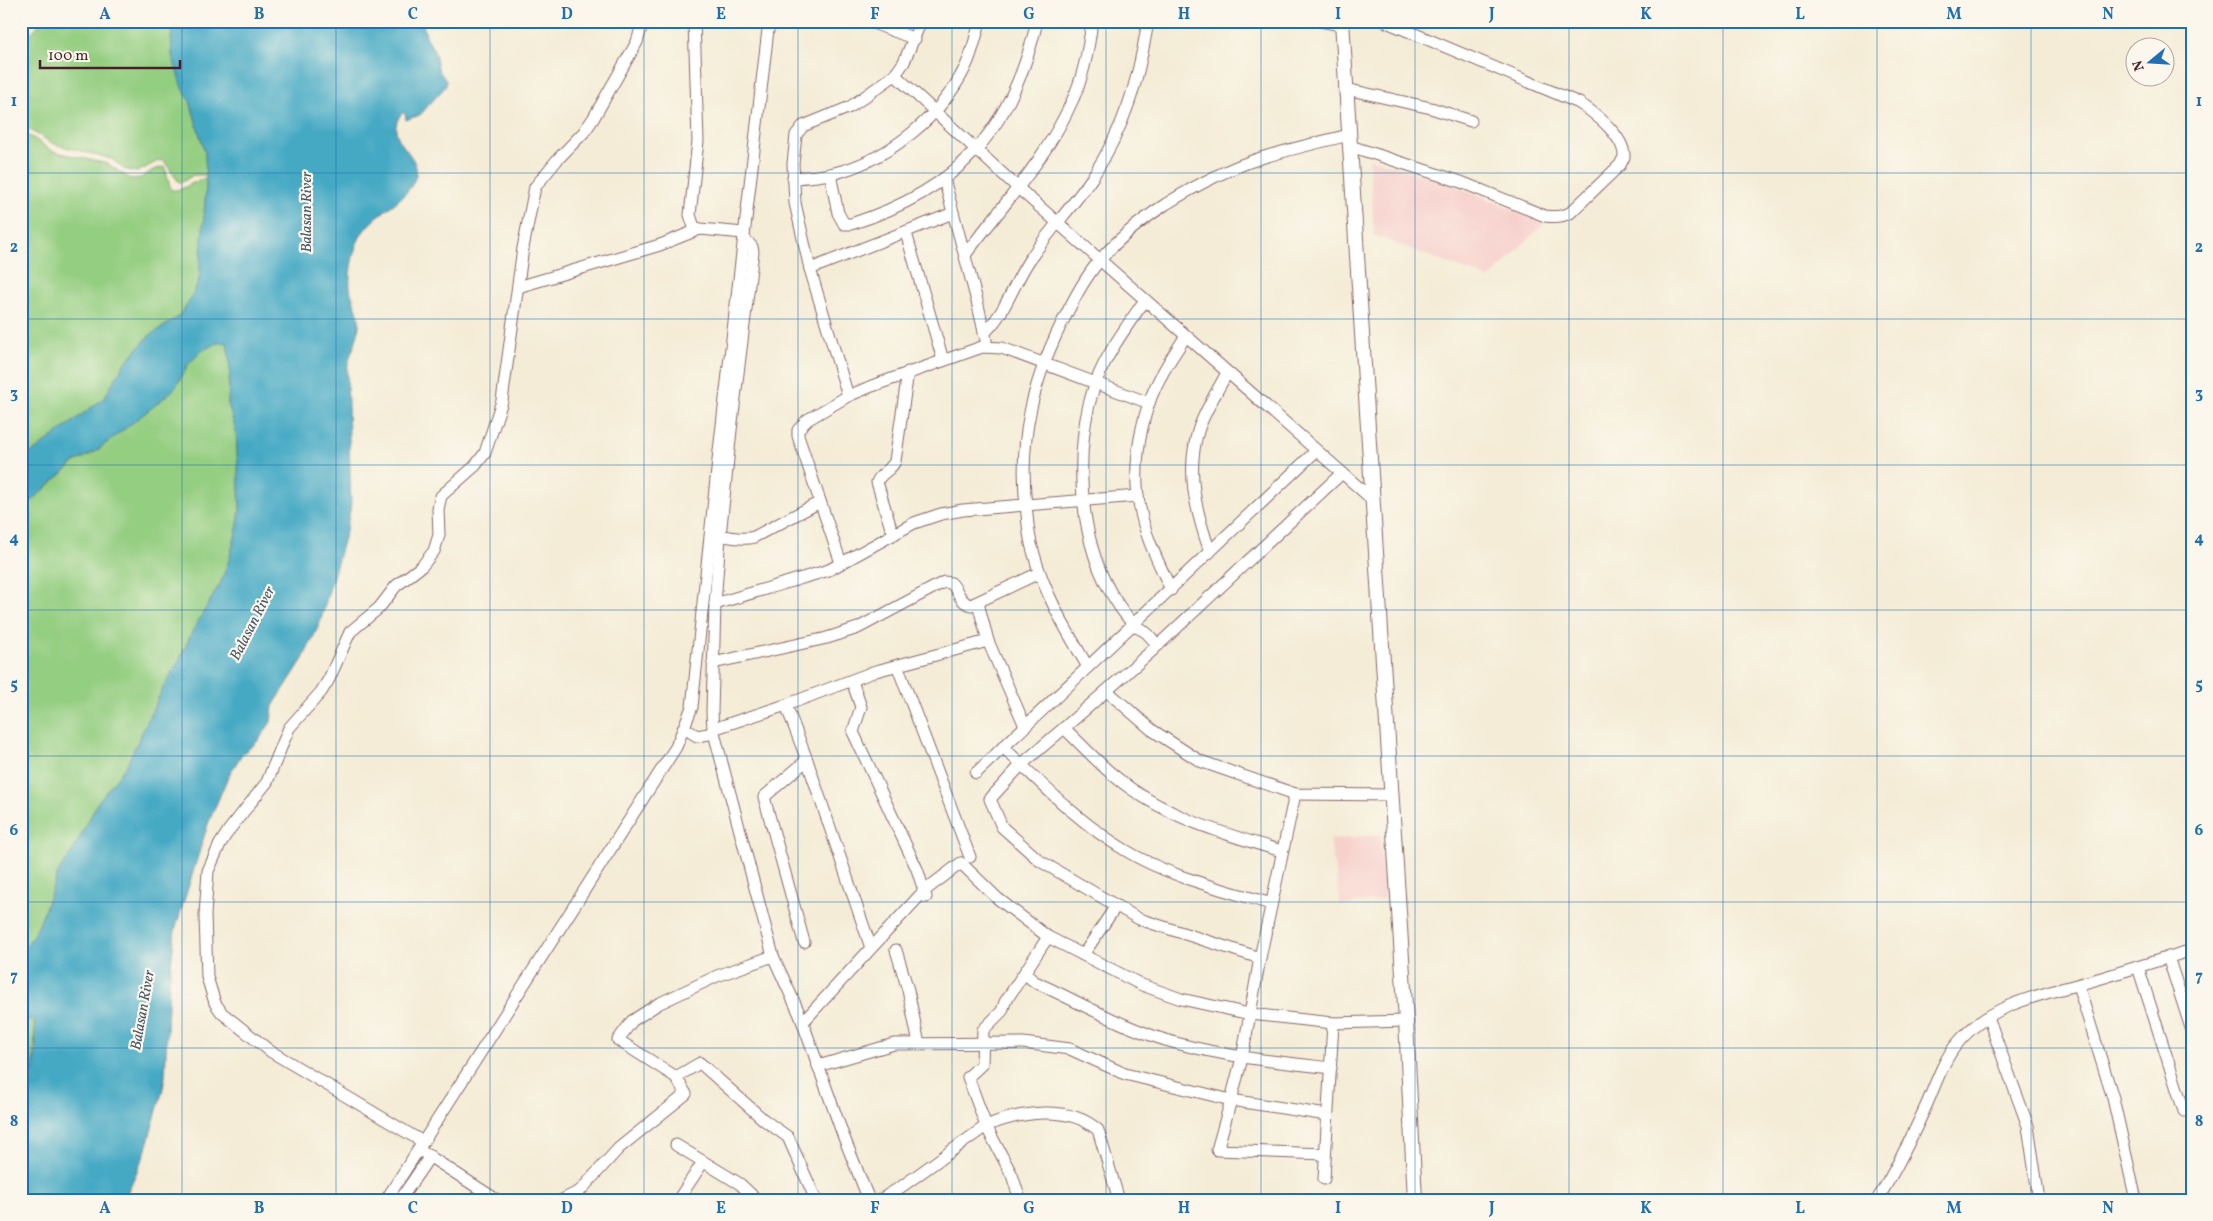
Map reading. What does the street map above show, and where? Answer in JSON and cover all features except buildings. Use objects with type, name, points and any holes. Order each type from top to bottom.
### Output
[{"type":"main road","points":[[1342,23],[1392,795],[1415,1200]]},
{"type":"street","points":[[497,1200],[430,1156],[421,1146],[270,1051],[222,1013],[215,1003],[207,977],[205,915],[208,871],[224,837],[267,782],[289,728],[321,692],[329,679],[350,632],[378,608],[396,586],[422,566],[437,545],[439,535],[438,509],[441,496],[480,462],[492,434],[502,401],[524,238],[535,187],[546,172],[584,132],[637,42],[643,21]]},
{"type":"street","points":[[694,21],[698,141],[690,215],[692,224],[700,229],[744,236],[752,247],[753,252],[720,536],[713,663],[712,712],[714,731],[773,956],[803,1022],[869,1200]]},
{"type":"street","points":[[386,1200],[676,747],[692,707],[769,21]]},
{"type":"street","points":[[868,21],[915,39]]},
{"type":"street","points":[[848,396],[810,269],[795,203],[793,178],[796,135],[803,126],[850,107],[895,75],[915,39],[921,21]]},
{"type":"street","points":[[793,178],[830,174],[858,166],[876,158],[935,112],[965,69],[980,21]]},
{"type":"street","points":[[830,174],[841,220],[844,224],[851,224],[902,205],[944,179],[977,151],[1016,89],[1028,59],[1037,21]]},
{"type":"street","points":[[965,255],[1017,188],[1053,137],[1073,99],[1087,52],[1092,21]]},
{"type":"street","points":[[984,333],[999,318],[1028,262],[1092,178],[1122,126],[1136,84],[1148,21]]},
{"type":"street","points":[[1320,21],[1342,23]]},
{"type":"street","points":[[1088,667],[1054,607],[1039,573],[1030,542],[1023,474],[1025,438],[1031,404],[1044,363],[1060,326],[1078,292],[1100,260],[1166,204],[1219,176],[1260,158],[1350,141],[1461,182],[1545,216],[1562,217],[1570,213],[1620,165],[1624,157],[1622,143],[1600,118],[1579,103],[1384,21]]},
{"type":"street","points":[[895,75],[1017,188],[1373,500]]},
{"type":"street","points":[[1346,89],[1431,108],[1471,121]]},
{"type":"street","points":[[944,179],[987,346]]},
{"type":"street","points":[[810,269],[953,213]]},
{"type":"street","points":[[518,287],[660,245],[700,229]]},
{"type":"street","points":[[906,233],[943,360]]},
{"type":"street","points":[[1145,300],[1122,335],[1096,382],[1083,445],[1083,501],[1099,566],[1116,601],[1134,624],[1146,632],[1157,645]]},
{"type":"street","points":[[1170,590],[1149,539],[1140,508],[1138,496],[1138,457],[1148,403],[1186,336]]},
{"type":"street","points":[[841,564],[798,436],[798,430],[807,420],[848,396],[908,372],[987,346],[1002,348],[1148,403]]},
{"type":"street","points":[[893,535],[877,482],[879,477],[890,470],[895,461],[908,372]]},
{"type":"street","points":[[1210,552],[1196,508],[1191,475],[1199,428],[1227,373]]},
{"type":"street","points":[[976,773],[1316,451]]},
{"type":"street","points":[[1260,958],[1139,919],[1116,906],[1040,861],[1002,827],[990,799],[1022,764],[1107,691],[1342,473]]},
{"type":"street","points":[[715,604],[829,570],[914,523],[941,514],[1138,496]]},
{"type":"street","points":[[720,536],[735,537],[743,540],[754,537],[820,502]]},
{"type":"street","points":[[713,663],[827,638],[850,631],[944,582],[951,583],[965,604],[971,605],[1039,573]]},
{"type":"street","points":[[978,603],[988,641],[1025,726]]},
{"type":"street","points":[[684,728],[697,736],[896,664],[988,641]]},
{"type":"street","points":[[896,664],[970,857]]},
{"type":"street","points":[[852,681],[861,707],[853,732],[917,869],[925,895]]},
{"type":"street","points":[[1107,691],[1152,730],[1200,761],[1295,794],[1392,795]]},
{"type":"street","points":[[786,705],[807,760],[871,948]]},
{"type":"street","points":[[1064,728],[1112,774],[1154,803],[1204,827],[1282,851]]},
{"type":"street","points":[[1003,746],[1069,810],[1125,850],[1180,876],[1271,904]]},
{"type":"street","points":[[804,942],[764,798],[807,760]]},
{"type":"street","points":[[1295,794],[1260,958],[1242,1058],[1217,1150],[1325,1154]]},
{"type":"street","points":[[803,1022],[871,948],[960,863],[997,898],[1048,937],[1142,985],[1173,996],[1250,1014],[1334,1023],[1406,1021]]},
{"type":"street","points":[[1083,955],[1116,906]]},
{"type":"street","points":[[1020,1200],[1012,1175],[986,1126],[968,1077],[982,1064],[983,1030],[1002,1011],[1005,1002],[1048,937]]},
{"type":"street","points":[[896,950],[908,990],[919,1044]]},
{"type":"street","points":[[1877,1200],[1908,1146],[1950,1054],[1965,1035],[1988,1017],[2037,994],[2078,985],[2192,950]]},
{"type":"street","points":[[562,1200],[580,1191],[619,1148],[686,1094],[676,1077],[618,1040],[632,1021],[658,1004],[716,976],[773,956]]},
{"type":"street","points":[[2168,958],[2192,1031]]},
{"type":"street","points":[[2138,967],[2184,1111]]},
{"type":"street","points":[[1025,974],[1035,982],[1139,1030],[1174,1043],[1242,1058],[1331,1068]]},
{"type":"street","points":[[2078,985],[2113,1098],[2136,1200]]},
{"type":"street","points":[[1988,1017],[2028,1126],[2039,1200]]},
{"type":"street","points":[[1324,1179],[1334,1023]]},
{"type":"street","points":[[818,1066],[894,1044],[1023,1043],[1070,1049],[1125,1074],[1231,1100],[1327,1115]]},
{"type":"street","points":[[676,1077],[700,1063],[764,1120],[788,1137],[816,1200]]},
{"type":"street","points":[[880,1200],[986,1126],[1002,1119],[1031,1114],[1074,1116],[1090,1123],[1098,1130],[1119,1200]]},
{"type":"street","points":[[676,1145],[740,1184],[757,1200]]},
{"type":"street","points":[[400,1200],[430,1156]]},
{"type":"street","points":[[678,1200],[703,1162]]},
{"type":"shaded area","points":[[1369,158],[1451,184],[1545,222],[1489,279],[1374,235]]},
{"type":"shaded area","points":[[1380,834],[1385,899],[1341,906],[1330,840]]},
{"type":"green space","points":[[42,21],[176,21],[171,37],[181,85],[190,101],[205,153],[206,175],[193,175],[181,183],[164,161],[160,160],[137,172],[124,169],[112,159],[54,144],[21,125],[21,44]]},
{"type":"green space","points":[[21,133],[33,138],[52,151],[108,164],[130,179],[141,178],[153,170],[163,167],[165,168],[171,190],[180,189],[196,181],[206,179],[206,188],[199,281],[190,300],[178,317],[149,336],[124,364],[104,398],[21,461],[21,278],[25,261],[21,244]]},
{"type":"green space","points":[[227,342],[230,364],[228,404],[236,431],[240,507],[238,525],[229,561],[221,582],[164,686],[126,766],[98,802],[75,847],[58,873],[39,925],[21,955],[21,510],[75,462],[95,452],[175,388],[189,363],[203,350],[217,343]]},
{"type":"green space","points":[[31,1018],[34,1021],[35,1033],[33,1068],[21,1113],[21,1030]]},
{"type":"water","name":"Balasan River","points":[[176,21],[422,21],[427,39],[434,50],[439,71],[446,80],[446,86],[420,115],[406,120],[405,113],[402,113],[397,122],[396,131],[413,160],[416,167],[416,175],[407,192],[366,228],[355,249],[351,265],[350,287],[358,313],[359,326],[347,370],[351,505],[347,527],[320,623],[303,659],[273,706],[271,722],[257,742],[242,754],[227,779],[208,824],[175,930],[169,984],[165,1077],[144,1156],[124,1200],[21,1200],[21,1113],[32,1082],[36,1047],[34,1021],[31,1018],[21,1030],[21,955],[39,925],[58,873],[75,847],[98,802],[126,766],[164,686],[221,582],[238,525],[240,507],[236,431],[228,404],[230,364],[227,342],[217,343],[203,350],[189,363],[175,388],[95,452],[75,462],[21,510],[21,461],[104,398],[124,364],[149,336],[178,317],[190,300],[199,281],[206,188],[205,153],[190,101],[181,85],[172,55],[171,37]]}]
